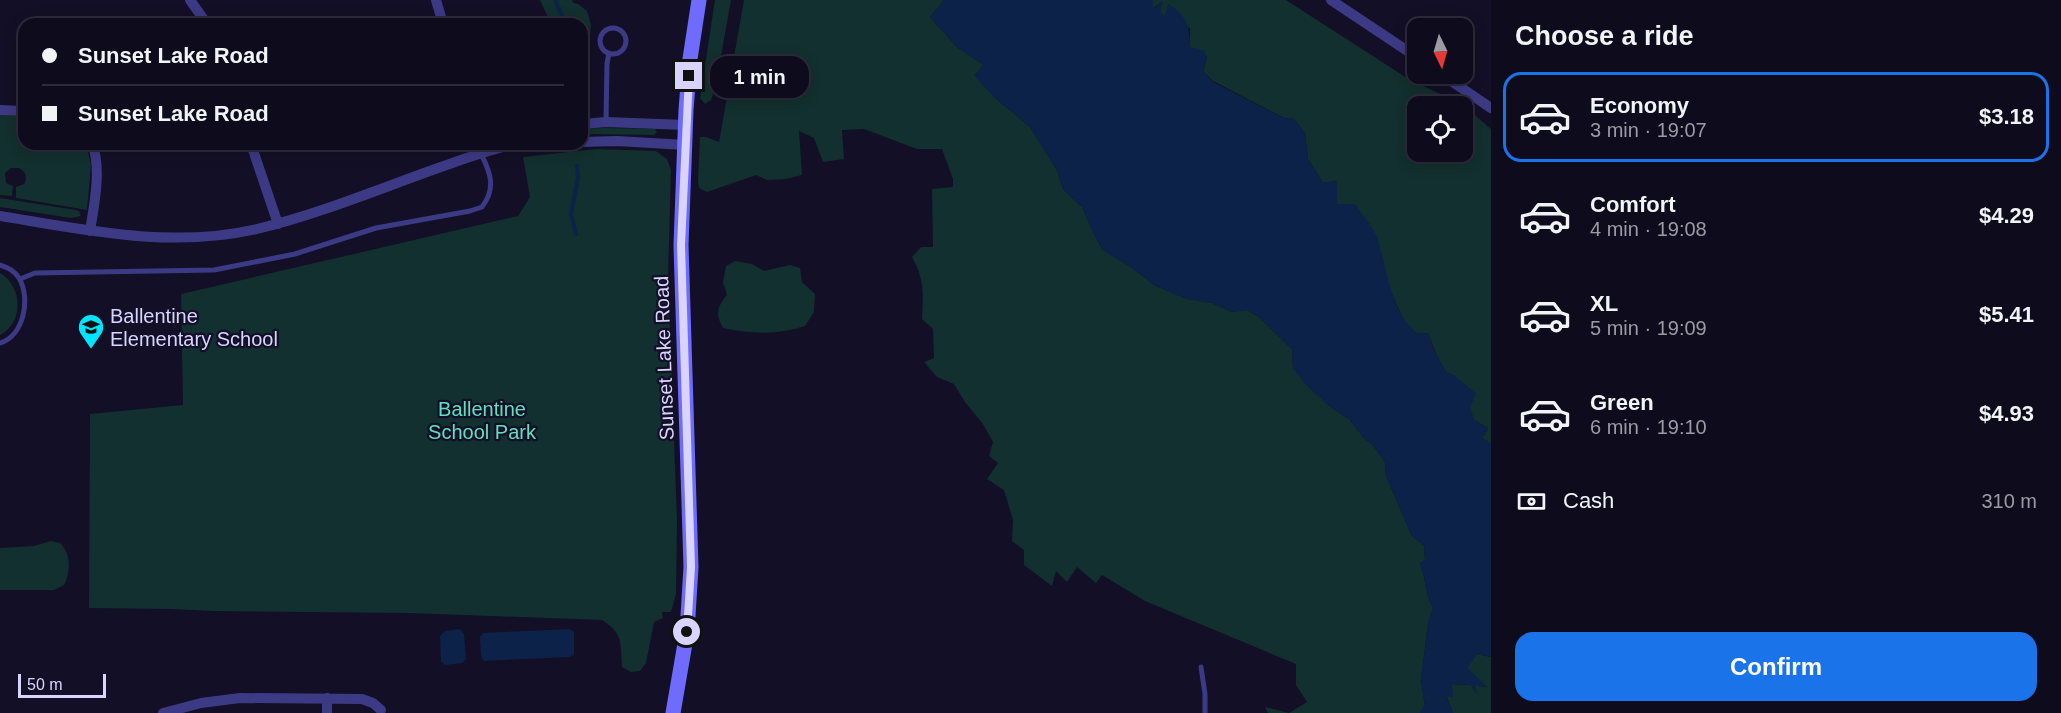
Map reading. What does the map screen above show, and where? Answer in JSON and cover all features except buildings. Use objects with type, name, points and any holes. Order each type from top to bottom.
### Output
[{"type":"main road","name":"Sunset Lake Road","points":[[673,713],[687,632],[691,567],[681,245],[684,145],[690,59],[699,0]]},
{"type":"street","points":[[190,0],[203,18]]},
{"type":"street","points":[[436,0],[441,18]]},
{"type":"street","points":[[1331,0],[1407,51]]},
{"type":"street","points":[[1456,84],[1491,108]]},
{"type":"street","points":[[0,110],[18,111]]},
{"type":"street","points":[[588,124],[686,125]]},
{"type":"street","points":[[588,142],[684,145]]},
{"type":"street","points":[[90,231],[96,171],[94,150]]},
{"type":"street","points":[[253,150],[278,224]]},
{"type":"street","points":[[0,216],[90,231],[154,238],[188,238],[224,234],[278,224],[474,150]]},
{"type":"street","points":[[163,713],[201,703],[240,698],[362,699],[373,703],[381,712]]},
{"type":"street","points":[[327,698],[327,713]]},
{"type":"lane","points":[[618,28],[624,34],[625,46],[619,52],[609,52],[601,44],[602,35],[609,29],[618,28]]},
{"type":"lane","points":[[606,122],[609,52]]},
{"type":"lane","points":[[20,279],[35,273],[184,272],[225,268],[295,254],[376,228],[470,211],[482,207],[491,192],[489,170],[480,150]]},
{"type":"lane","points":[[0,265],[12,270],[20,279],[23,288],[22,319],[16,333],[5,342],[0,343]]},
{"type":"lane","points":[[1201,667],[1205,694],[1204,713]]},
{"type":"green space","points":[[540,0],[572,0],[573,3],[587,11],[591,25],[588,110],[588,18],[548,18]]},
{"type":"green space","points":[[715,0],[731,0],[715,89],[711,100],[705,104],[700,98]]},
{"type":"green space","points":[[744,0],[944,0],[930,17],[957,47],[984,65],[975,75],[993,96],[1030,127],[1057,170],[1063,189],[1082,207],[1103,250],[1131,267],[1154,285],[1187,299],[1212,303],[1232,312],[1247,310],[1259,317],[1292,349],[1293,368],[1329,406],[1349,419],[1385,462],[1386,476],[1412,536],[1424,545],[1425,560],[1420,563],[1433,608],[1428,624],[1421,680],[1426,713],[1289,713],[1307,702],[1296,685],[1296,664],[1145,601],[1102,575],[1096,583],[1077,567],[1067,582],[1056,571],[1052,586],[1024,565],[1024,550],[1012,541],[1013,520],[1004,490],[987,479],[998,463],[989,456],[993,442],[954,384],[937,377],[924,362],[934,358],[933,329],[922,319],[921,280],[912,257],[921,247],[933,247],[932,189],[953,187],[953,179],[942,149],[917,149],[864,129],[842,130],[844,159],[823,162],[814,138],[799,131],[802,175],[767,180],[756,175],[707,192],[699,188],[700,137],[719,142]]},
{"type":"green space","points":[[1153,0],[1286,0],[1407,78],[1407,84],[1419,84],[1445,96],[1407,96],[1407,162],[1473,162],[1473,113],[1491,129],[1491,444],[1482,438],[1488,428],[1474,420],[1441,362],[1428,333],[1417,334],[1405,323],[1388,285],[1377,237],[1337,204],[1337,181],[1323,183],[1308,159],[1305,133],[1294,119],[1284,118],[1213,81],[1203,71],[1207,56],[1190,48],[1190,28],[1165,17],[1160,12],[1162,2],[1152,9]]},
{"type":"green space","points":[[0,115],[18,116],[18,150],[88,150],[91,164],[87,210],[16,198],[16,187],[24,184],[26,179],[25,173],[19,168],[11,168],[5,173],[6,183],[13,186],[12,196],[0,195]]},
{"type":"green space","points":[[588,129],[655,129],[657,132],[654,135],[588,134]]},
{"type":"green space","name":"Ballentine School Park","points":[[588,150],[656,151],[667,159],[671,170],[668,277],[677,521],[676,594],[671,612],[662,612],[663,618],[654,622],[646,663],[640,671],[631,672],[622,667],[620,640],[614,630],[602,620],[409,613],[89,608],[90,414],[183,405],[181,294],[518,216],[530,197],[523,157]]},
{"type":"green space","points":[[0,198],[76,210],[81,216],[71,218],[0,207]]},
{"type":"green space","points":[[735,261],[752,264],[764,271],[790,265],[800,268],[802,282],[815,294],[814,312],[805,326],[765,333],[723,328],[718,315],[719,307],[727,295],[723,282],[726,266]]},
{"type":"green space","points":[[0,273],[13,286],[18,304],[13,322],[0,335]]},
{"type":"green space","points":[[51,541],[60,543],[68,557],[69,569],[64,585],[54,590],[0,590],[0,548],[34,546]]},
{"type":"green space","points":[[1477,654],[1491,657],[1491,713],[1453,713],[1446,695],[1452,697],[1452,684],[1471,685],[1476,692],[1474,684],[1485,687],[1466,668]]},
{"type":"green space","points":[[1265,707],[1289,713],[1268,713]]},
{"type":"water","points":[[944,0],[1153,0],[1153,9],[1163,1],[1160,12],[1165,16],[1168,4],[1174,8],[1186,22],[1190,47],[1204,51],[1207,56],[1203,71],[1213,82],[1284,118],[1294,119],[1305,133],[1308,159],[1323,183],[1337,181],[1337,204],[1355,204],[1374,230],[1391,290],[1401,313],[1417,334],[1428,333],[1446,372],[1454,375],[1476,394],[1470,407],[1474,420],[1488,428],[1482,438],[1491,444],[1491,657],[1477,654],[1467,668],[1487,687],[1475,685],[1477,695],[1471,685],[1452,684],[1453,697],[1446,696],[1453,713],[1426,713],[1421,680],[1428,624],[1433,608],[1420,563],[1425,560],[1424,545],[1412,536],[1386,476],[1385,462],[1349,419],[1329,406],[1307,386],[1293,368],[1292,349],[1259,317],[1247,310],[1232,312],[1212,303],[1187,299],[1154,285],[1131,267],[1103,250],[1082,207],[1063,189],[1057,170],[1030,127],[993,96],[975,76],[983,65],[957,47],[930,17]]},
{"type":"water","points":[[460,629],[464,634],[466,659],[462,663],[445,665],[441,662],[440,636],[445,631]]},
{"type":"water","points":[[570,629],[574,632],[574,655],[569,657],[484,661],[481,657],[480,637],[483,633]]},
{"type":"waterway","points":[[555,0],[563,18]]},
{"type":"waterway","points":[[576,234],[571,214],[578,178],[577,166]]},
{"type":"waterway","points":[[1422,713],[1427,704]]},
{"type":"place","name":"Ballentine Elementary School","points":[[91,350]]},
{"type":"route","points":[[687,632],[691,567],[681,245],[689,76]]}]
